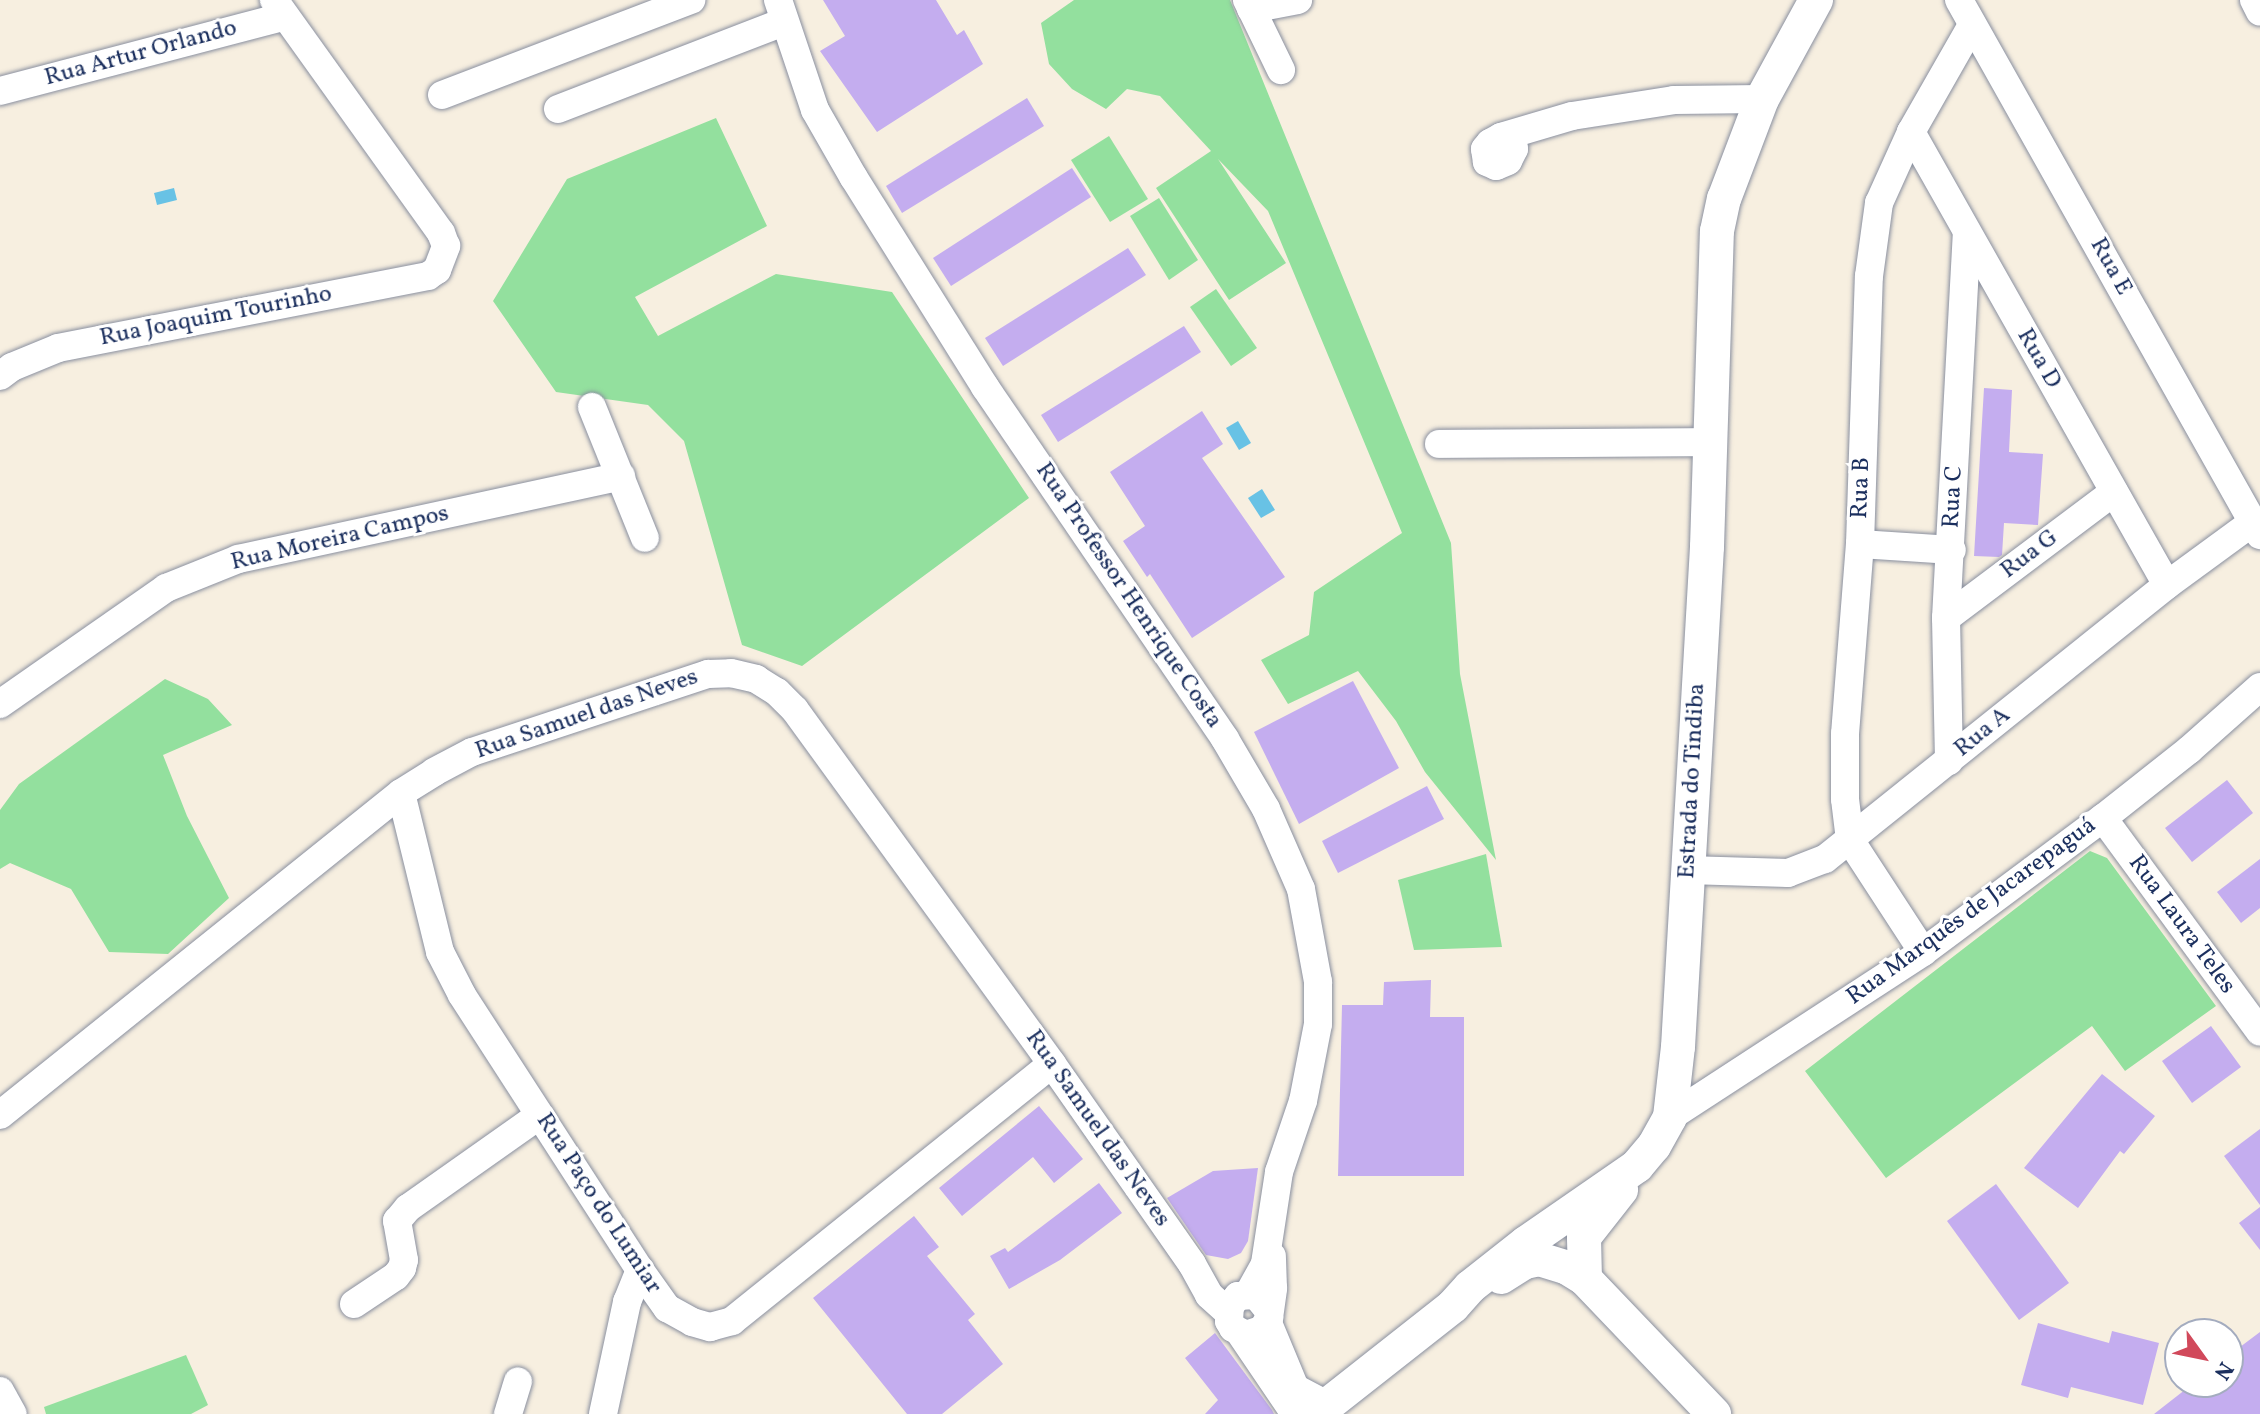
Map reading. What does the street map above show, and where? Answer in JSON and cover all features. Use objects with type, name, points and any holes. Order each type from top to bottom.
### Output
[{"type":"main road","name":"Estrada do Tindiba","points":[[1313,1411],[1453,1306],[1470,1287],[1526,1243],[1616,1177],[1637,1166],[1654,1146],[1670,1117],[1678,1047],[1707,547],[1717,231],[1724,199],[1762,99],[1816,0]]},
{"type":"main road","points":[[1585,1279],[1584,1237],[1637,1166]]},
{"type":"main road","points":[[1453,1306],[1525,1262],[1539,1259],[1554,1261],[1585,1279],[1714,1414]]},
{"type":"street","points":[[442,95],[691,0]]},
{"type":"street","points":[[1281,70],[1249,4],[1298,0]]},
{"type":"street","points":[[2254,0],[2260,12]]},
{"type":"street","name":"Rua Artur Orlando","points":[[0,91],[278,8]]},
{"type":"street","name":"Rua Joaquim Tourinho","points":[[0,376],[12,367],[58,348],[428,276],[437,270],[446,246],[441,233],[278,8]]},
{"type":"street","points":[[558,109],[781,11]]},
{"type":"street","name":"Rua Professor Henrique Costa","points":[[781,11],[815,110],[854,178],[985,387],[1225,739],[1255,787],[1301,889],[1312,940],[1318,1024],[1303,1101],[1279,1172],[1271,1235],[1274,1270],[1249,1311],[1295,1388],[1313,1411]]},
{"type":"street","name":"Rua B","points":[[1923,952],[1850,840],[1845,799],[1845,734],[1860,544],[1873,239],[1879,203],[1966,12]]},
{"type":"street","name":"Rua E","points":[[1966,12],[2257,528]]},
{"type":"street","points":[[1512,135],[1572,116],[1622,106],[1762,99]]},
{"type":"street","name":"Rua D","points":[[1911,132],[2167,585]]},
{"type":"street","name":"Rua C","points":[[1949,761],[1946,618],[1967,234]]},
{"type":"street","points":[[592,407],[645,538]]},
{"type":"street","points":[[1439,444],[1709,442]]},
{"type":"street","name":"Rua Moreira Campos","points":[[0,704],[166,588],[238,559],[621,476]]},
{"type":"street","name":"Rua G","points":[[1946,618],[2114,492]]},
{"type":"street","name":"Rua A","points":[[1687,870],[1788,873],[1825,859],[2167,585],[2257,528]]},
{"type":"street","points":[[1860,544],[1952,550]]},
{"type":"street","name":"Rua Samuel das Neves","points":[[0,1115],[401,793],[472,752],[708,674],[731,673],[756,679],[777,692],[795,710],[1052,1064],[1192,1264],[1209,1295],[1249,1311]]},
{"type":"street","name":"Rua Marquês de Jacarepaguá","points":[[1670,1117],[1923,952],[2103,818],[2189,750],[2260,687]]},
{"type":"street","name":"Rua Paço do Lumiar","points":[[401,793],[440,952],[462,995],[667,1308],[710,1327],[732,1321],[1052,1064]]},
{"type":"street","name":"Rua Laura Teles","points":[[2103,818],[2260,1032]]},
{"type":"street","points":[[354,1304],[396,1276],[402,1268],[404,1260],[397,1221],[408,1208],[540,1115]]},
{"type":"street","points":[[603,1414],[627,1302],[640,1270]]},
{"type":"street","points":[[508,1414],[518,1381]]},
{"type":"street","points":[[0,1391],[13,1414]]},
{"type":"green space","points":[[1074,0],[1230,0],[1451,543],[1460,674],[1496,860],[1425,772],[1396,721],[1358,671],[1288,704],[1261,660],[1309,635],[1314,592],[1402,533],[1268,211],[1218,159],[1286,263],[1229,300],[1156,188],[1211,151],[1160,96],[1127,89],[1106,109],[1072,89],[1049,64],[1041,23]]},
{"type":"green space","points":[[716,118],[767,226],[635,297],[658,336],[776,274],[892,292],[1029,498],[802,666],[742,645],[684,441],[648,405],[556,392],[493,301],[567,179]]},
{"type":"green space","points":[[1109,136],[1148,199],[1110,222],[1071,160]]},
{"type":"green space","points":[[1159,198],[1198,260],[1169,280],[1130,216]]},
{"type":"green space","points":[[1216,289],[1257,348],[1231,366],[1190,307]]},
{"type":"green space","points":[[165,679],[208,699],[232,725],[163,755],[187,816],[229,898],[168,954],[109,952],[71,889],[10,863],[0,869],[0,810],[19,784]]},
{"type":"green space","points":[[2090,851],[2107,858],[2216,1006],[2125,1071],[2092,1026],[1886,1178],[1805,1071]]},
{"type":"green space","points":[[1486,854],[1502,947],[1414,950],[1398,880]]},
{"type":"green space","points":[[186,1355],[208,1405],[191,1414],[46,1414],[44,1407]]},
{"type":"water","points":[[174,188],[177,200],[157,205],[154,193]]},
{"type":"water","points":[[1238,421],[1251,443],[1239,450],[1226,428]]},
{"type":"water","points":[[1262,489],[1275,510],[1261,518],[1248,498]]},
{"type":"building","points":[[823,0],[936,0],[957,35],[964,30],[983,64],[877,132],[820,51],[845,36]]},
{"type":"building","points":[[1027,98],[1044,126],[902,213],[886,186]]},
{"type":"building","points":[[1072,168],[1091,197],[951,286],[933,258]]},
{"type":"building","points":[[1128,248],[1146,275],[1003,366],[985,338]]},
{"type":"building","points":[[1184,326],[1201,352],[1058,442],[1041,415]]},
{"type":"building","points":[[1984,388],[2012,390],[2009,452],[2043,454],[2038,525],[2004,523],[2002,555],[1999,557],[1974,556]]},
{"type":"building","points":[[1202,411],[1223,444],[1202,458],[1285,577],[1192,638],[1150,574],[1147,577],[1123,541],[1145,526],[1110,472]]},
{"type":"building","points":[[1353,681],[1399,768],[1299,824],[1254,732]]},
{"type":"building","points":[[2227,780],[2253,813],[2192,862],[2165,828]]},
{"type":"building","points":[[1427,786],[1444,819],[1338,873],[1322,841]]},
{"type":"building","points":[[2260,859],[2260,908],[2241,923],[2217,892]]},
{"type":"building","points":[[1431,980],[1430,1017],[1464,1017],[1464,1176],[1338,1176],[1342,1005],[1383,1005],[1384,982]]},
{"type":"building","points":[[2211,1026],[2241,1067],[2192,1103],[2162,1061]]},
{"type":"building","points":[[2102,1074],[2155,1116],[2124,1154],[2120,1151],[2078,1208],[2024,1168]]},
{"type":"building","points":[[1039,1106],[1083,1159],[1054,1183],[1033,1157],[962,1216],[939,1188]]},
{"type":"building","points":[[2260,1129],[2260,1205],[2224,1156]]},
{"type":"building","points":[[1258,1168],[1248,1241],[1241,1253],[1228,1259],[1206,1255],[1167,1198],[1213,1171]]},
{"type":"building","points":[[1099,1183],[1122,1213],[1060,1260],[1009,1289],[990,1256],[1005,1248],[1008,1252]]},
{"type":"building","points":[[1996,1184],[2069,1283],[2019,1320],[1947,1221]]},
{"type":"building","points":[[2260,1207],[2260,1250],[2239,1223]]},
{"type":"building","points":[[914,1216],[939,1247],[927,1256],[975,1314],[968,1320],[1003,1364],[942,1414],[907,1414],[813,1298]]},
{"type":"building","points":[[2038,1323],[2109,1343],[2112,1331],[2159,1343],[2143,1405],[2071,1387],[2068,1398],[2021,1385]]},
{"type":"building","points":[[2260,1332],[2260,1414],[2154,1414],[2174,1398],[2244,1398],[2244,1344]]},
{"type":"building","points":[[1215,1333],[1274,1414],[1205,1414],[1218,1400],[1185,1358]]}]
